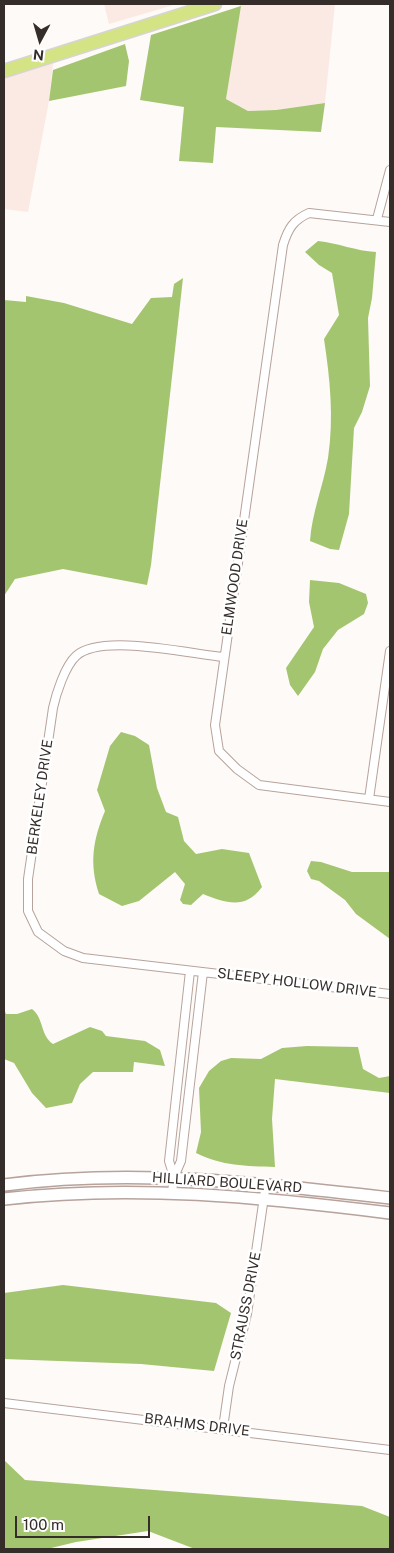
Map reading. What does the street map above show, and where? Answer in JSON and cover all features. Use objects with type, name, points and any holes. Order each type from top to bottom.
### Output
[{"type":"main road","points":[[4,71],[215,4]]},
{"type":"main road","name":"HILLIARD BOULEVARD","points":[[4,1185],[56,1180],[174,1176],[266,1183],[390,1198]]},
{"type":"main road","name":"HILLIARD BOULEVARD","points":[[4,1199],[91,1192],[172,1192],[264,1198],[390,1213]]},
{"type":"street","points":[[390,170],[377,219],[390,222]]},
{"type":"street","name":"ELMWOOD DRIVE","points":[[377,219],[309,213],[293,223],[288,230],[283,245],[223,657],[215,725],[219,751],[237,769],[259,785],[390,802]]},
{"type":"street","name":"BERKELEY DRIVE","points":[[203,972],[83,958],[64,951],[38,932],[28,910],[28,879],[53,708],[58,687],[76,656],[102,645],[131,645],[223,657]]},
{"type":"street","points":[[369,799],[390,651]]},
{"type":"street","points":[[174,1176],[169,1160],[190,971]]},
{"type":"street","points":[[172,1192],[174,1176],[181,1161],[203,972]]},
{"type":"street","name":"SLEEPY HOLLOW DRIVE","points":[[203,972],[390,994]]},
{"type":"street","name":"STRAUSS DRIVE","points":[[223,1428],[229,1386],[247,1314],[266,1183]]},
{"type":"street","name":"BRAHMS DRIVE","points":[[4,1403],[223,1428],[390,1450]]},
{"type":"shaded area","points":[[104,4],[177,4],[109,24]]},
{"type":"shaded area","points":[[240,4],[335,4],[325,103],[276,110],[248,111],[226,99]]},
{"type":"shaded area","points":[[54,55],[49,101],[28,212],[4,209],[4,71]]},
{"type":"green space","points":[[241,6],[226,99],[248,111],[276,110],[325,103],[321,132],[216,127],[213,163],[179,161],[184,107],[140,100],[151,35]]},
{"type":"green space","points":[[125,44],[129,61],[126,86],[49,101],[53,70]]},
{"type":"green space","points":[[318,241],[376,252],[372,298],[368,318],[370,386],[362,412],[354,428],[349,514],[339,550],[330,549],[310,541],[330,443],[330,398],[324,339],[339,315],[332,273],[319,265],[305,252]]},
{"type":"green space","points":[[183,278],[151,565],[147,585],[63,569],[15,579],[4,596],[4,300],[26,302],[26,296],[64,303],[132,324],[151,298],[172,297],[174,284]]},
{"type":"green space","points":[[310,580],[339,583],[366,594],[368,603],[364,614],[338,630],[323,649],[315,672],[298,696],[290,685],[286,668],[314,627],[309,602]]},
{"type":"green space","points":[[121,732],[135,736],[149,745],[157,788],[166,812],[178,817],[184,841],[196,854],[222,849],[249,853],[262,887],[256,894],[242,902],[227,902],[203,894],[191,905],[183,904],[180,900],[185,884],[175,872],[139,901],[122,906],[99,894],[93,862],[95,842],[105,811],[97,790],[110,746]]},
{"type":"green space","points":[[311,861],[321,862],[352,872],[390,872],[390,939],[356,914],[345,900],[319,881],[311,879],[307,871]]},
{"type":"green space","points":[[4,1009],[6,1014],[17,1014],[32,1009],[39,1017],[46,1036],[53,1044],[90,1027],[102,1031],[106,1036],[145,1041],[160,1050],[165,1066],[134,1062],[133,1072],[93,1072],[80,1084],[72,1103],[46,1108],[32,1093],[14,1063],[4,1059]]},
{"type":"green space","points":[[307,1046],[358,1047],[363,1069],[379,1078],[390,1076],[390,1093],[275,1079],[272,1119],[275,1167],[225,1163],[196,1153],[201,1132],[199,1088],[209,1071],[221,1061],[231,1058],[261,1059],[282,1048]]},
{"type":"green space","points":[[63,1285],[216,1303],[231,1313],[214,1371],[141,1364],[4,1359],[4,1293]]},
{"type":"green space","points":[[4,1460],[25,1480],[362,1506],[390,1517],[390,1549],[195,1549],[148,1531],[76,1542],[47,1549],[4,1549]]}]
